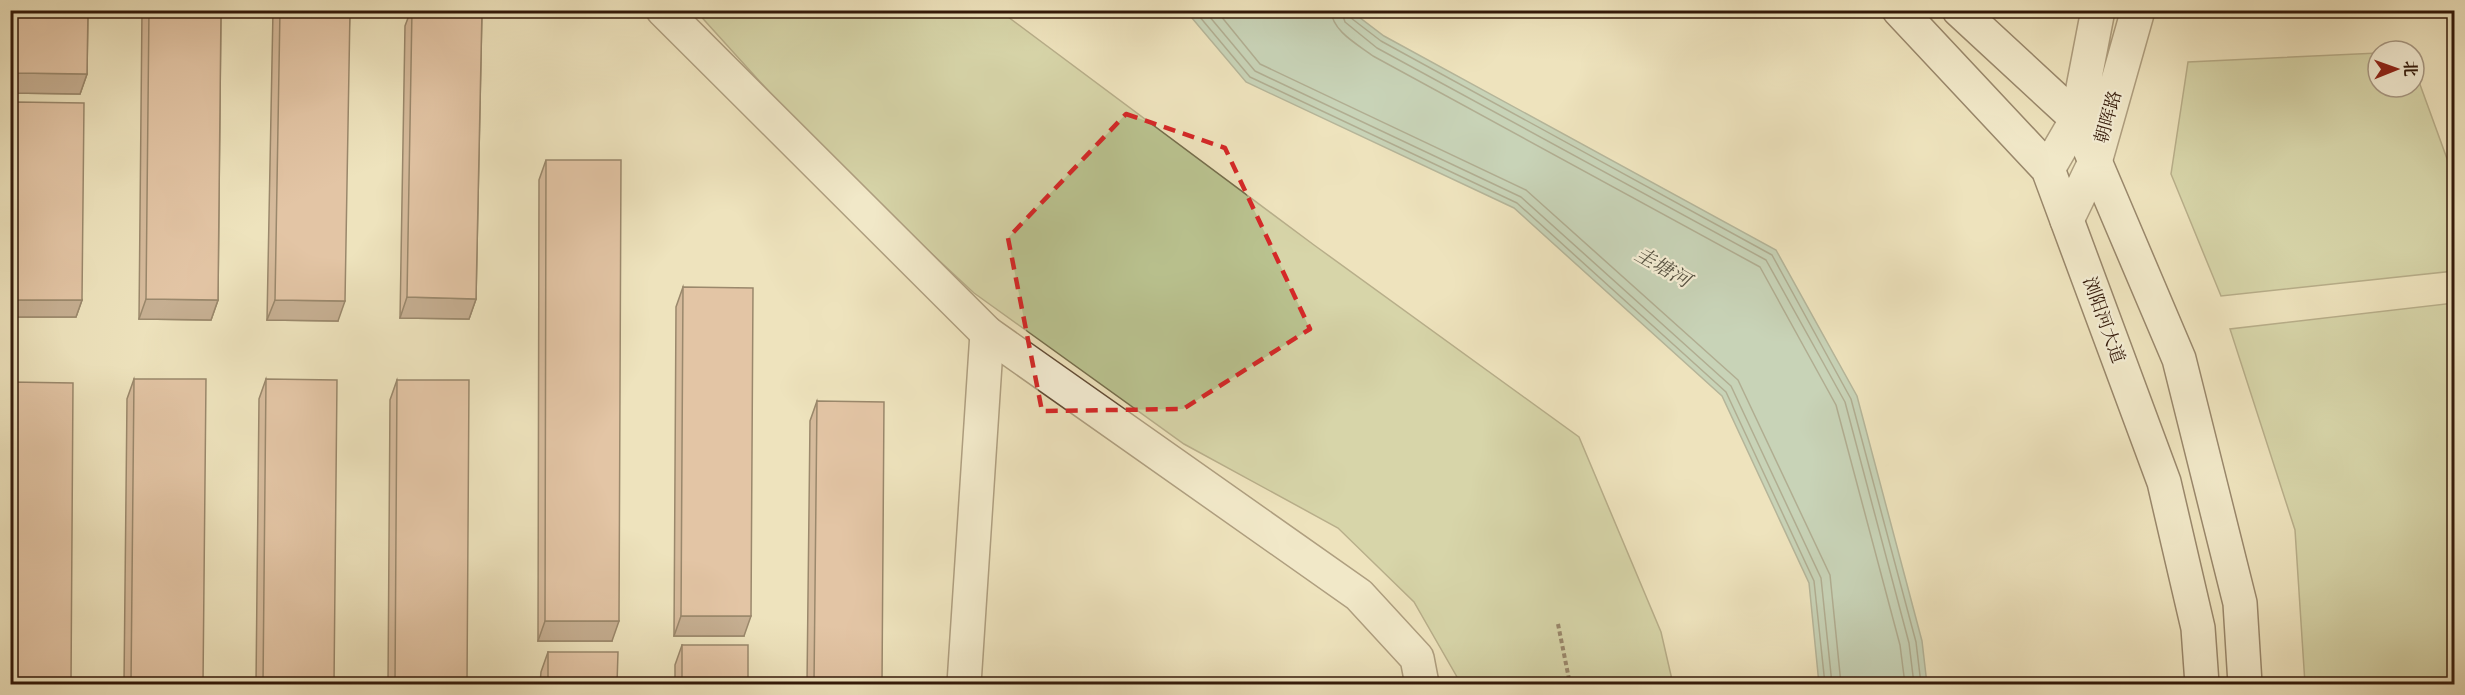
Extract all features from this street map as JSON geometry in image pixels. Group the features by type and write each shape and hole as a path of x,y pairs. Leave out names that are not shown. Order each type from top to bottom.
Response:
{"street":[{"path":"663,10 987,333 1359,594 1417,658 1422,684"},
{"name":"浏阳河大道","path":"1899,10 2048,169 2164,482 2198,628 2202,684"},
{"path":"1959,10 2077,118 2179,359 2240,603 2245,684"},
{"name":"朝晖路","path":"2048,169 2077,118 2098,10"},
{"name":"朝晖路","path":"2067,220 2095,162 2138,10"},
{"path":"964,684 987,333"}],"path":[{"path":"1558,624 1570,684"}],"highlighted area":[{"path":"1126,114 1225,148 1310,329 1183,409 1042,411 1008,238"}],"green space":[{"path":"696,11 1000,11 1314,245 1579,437 1661,632 1673,684 1458,684 1457,677 1414,602 1338,528 1184,444 974,293 831,160"},
{"path":"2366,54 2366,99 2425,99 2454,178 2454,271 2221,296 2171,174 2188,62"},
{"path":"2454,303 2454,684 2305,684 2295,530 2230,329"}],"water":[{"name":"圭塘河","path":"1186,11 1351,11 1384,36 1776,250 1857,396 1922,641 1927,684 1819,684 1809,583 1722,396 1514,208 1246,82"}],"building":[{"path":"16,10 88,10 87,74 16,73"},
{"path":"149,10 221,10 218,300 146,299"},
{"path":"280,10 350,10 345,301 275,300"},
{"path":"412,10 482,10 476,299 407,297"},
{"path":"16,102 84,103 82,300 14,300"},
{"path":"546,160 621,160 619,621 545,621"},
{"path":"683,287 753,288 751,616 681,616"},
{"path":"134,379 206,379 203,684 131,684"},
{"path":"266,379 337,380 334,684 263,684"},
{"path":"397,380 469,380 467,684 395,684"},
{"path":"10,382 73,383 71,684 10,684"},
{"path":"817,401 884,402 882,684 814,684"},
{"path":"682,645 748,645 748,684 682,684"},
{"path":"548,652 618,652 617,684 548,684"}]}
